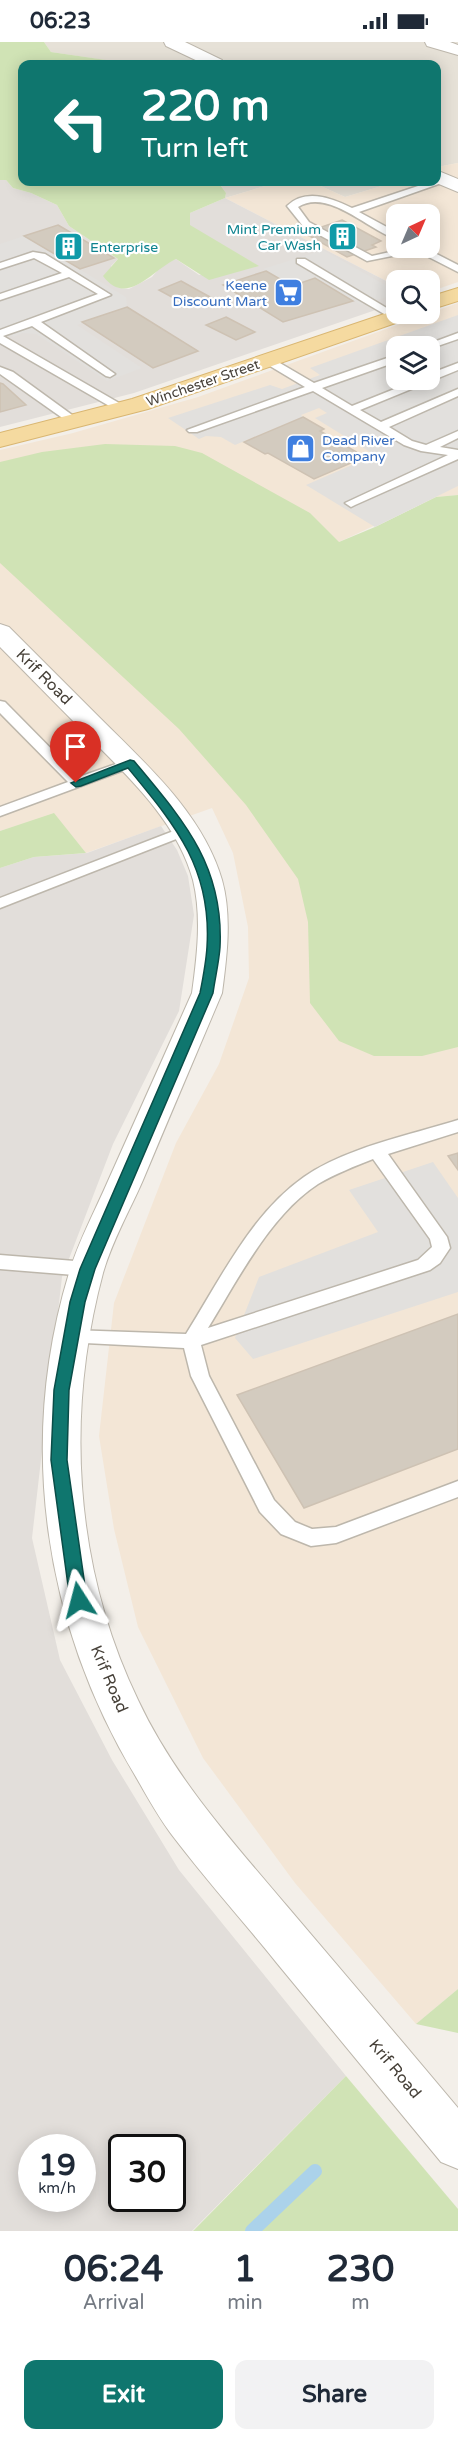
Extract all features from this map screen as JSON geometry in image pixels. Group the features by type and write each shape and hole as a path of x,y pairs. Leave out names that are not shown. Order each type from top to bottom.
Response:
{"main road":[{"path":"440,300 458,294"},
{"name":"Winchester Street","path":"3,436 122,410 386,320"}],"street":[{"path":"172,42 208,60"},
{"path":"433,42 458,50"},
{"name":"Krif Road","path":"0,632 130,763 184,831 203,866 212,903 213,947 207,993 87,1269 71,1337 62,1390 59,1460 79,1600 98,1657 123,1713 152,1768 189,1823 458,2145"}],"lane":[{"path":"351,211 428,186"},
{"path":"386,230 351,211 318,198 292,206 306,224 364,257 378,260 386,258"},
{"path":"0,266 37,255 106,295 0,334"},
{"path":"437,258 458,269"},
{"path":"301,261 386,308"},
{"path":"0,297 71,273"},
{"path":"34,322 110,374"},
{"path":"440,342 458,336"},
{"path":"0,339 122,410"},
{"path":"445,340 458,346"},
{"path":"269,361 408,443 426,449 458,454"},
{"path":"193,430 386,362"},
{"path":"440,374 458,366"},
{"path":"0,370 9,374 75,422"},
{"path":"351,410 400,390"},
{"path":"380,427 458,392"},
{"path":"426,449 458,434"},
{"path":"351,502 458,454"},
{"path":"0,705 76,783"},
{"path":"0,813 130,763"},
{"path":"0,903 184,831"},
{"path":"458,1126 349,1162 310,1181 286,1203 257,1238 191,1341 200,1376 267,1506 288,1528 311,1538 336,1535 458,1489"},
{"path":"71,1337 191,1341 424,1265 434,1258 441,1248 438,1237 378,1153"},
{"path":"0,1262 87,1269"}],"shaded area":[{"path":"44,42 458,42 458,163 441,166 441,60 105,60 51,52"},
{"path":"458,163 458,282 440,288 440,270 386,270 386,281 225,198 265,186 321,186 345,197 382,186 441,186 441,166"},
{"path":"0,180 6,180 13,188 31,193 57,205 69,226 118,259 111,266 119,288 129,289 152,277 161,266 176,259 199,275 258,266 190,226 190,213 225,198 386,281 386,306 134,393 0,427"},
{"path":"221,186 265,186 225,198 226,193"},
{"path":"321,186 382,186 345,197"},
{"path":"24,236 126,297 127,307 77,325 142,368 107,381 36,334 22,333 14,337 0,329 0,244"},
{"path":"323,250 386,285 386,297 361,305 315,278 292,286 263,269"},
{"path":"458,303 458,495 436,497 339,542 458,604 458,1989 416,2024 295,1883 203,1758 138,1627 114,1529 99,1436 114,1303 176,1143 219,1064 249,978 248,927 233,853 212,808 86,853 54,814 0,831 0,450 73,433 198,397 400,324 440,324 440,310"},
{"path":"458,315 458,486 375,527 306,485 375,455 315,418 327,413 319,408 235,445 221,437 206,436 199,439 168,418 270,385 282,389 320,375 310,368 386,341 386,390 440,390 440,336 399,336 433,324 440,324 440,321"},
{"path":"161,826 177,850 188,876 194,915 179,1011 113,1144 62,1277 32,1538 60,1660 112,1760 179,1870 346,2076 192,2231 0,2231 0,868 34,857 87,853"},
{"path":"433,1162 458,1198 458,1292 253,1359 235,1338 259,1277 378,1232 349,1190"}],"green space":[{"path":"0,42 44,42 51,52 106,60 18,60 18,186 221,186 226,193 225,198 190,213 190,225 259,266 209,280 176,259 139,284 130,288 121,288 112,285 103,276 118,259 69,226 57,205 31,193 13,188 6,180 0,180"},
{"path":"105,444 175,446 202,453 310,513 339,542 436,497 458,495 458,1047 422,1056 374,1056 339,1041 310,1003 308,922 298,879 246,805 179,729 0,563 0,462 42,452"},
{"path":"54,813 86,853 34,857 0,868 0,831"},
{"path":"458,1989 458,2033 416,2024"},
{"path":"346,2076 458,2209 458,2231 193,2231"}],"building":[{"name":"Mint Premium Car Wash","path":"342,220 381,241 372,245 376,247 347,257 304,233"},
{"name":"Enterprise","path":"58,225 114,258 80,269 24,236"},
{"name":"Keene Discount Mart","path":"266,271 292,286 315,278 353,301 283,322 223,285"},
{"path":"181,281 210,297 188,306 159,290"},
{"path":"127,307 198,351 153,368 82,322"},
{"path":"226,317 255,332 236,340 206,325"},
{"path":"0,383 3,384 26,405 0,412"},
{"name":"Dead River Company","path":"303,417 324,429 320,431 365,457 314,479 244,442"},
{"path":"458,1153 458,1170 448,1156"},
{"path":"458,1314 458,1449 304,1508 237,1395"}],"waterway":[{"path":"252,2231 315,2171"}],"place":[{"name":"Mint Premium Car Wash","path":"342,237"},
{"name":"Enterprise","path":"69,247"},
{"name":"Keene Discount Mart","path":"288,293"},
{"name":"Dead River Company","path":"301,448"}],"route":[{"path":"76,783 130,763 184,831 203,866 212,903 213,947 207,993 87,1269 78,1302 62,1390 59,1460 79,1600"}]}
